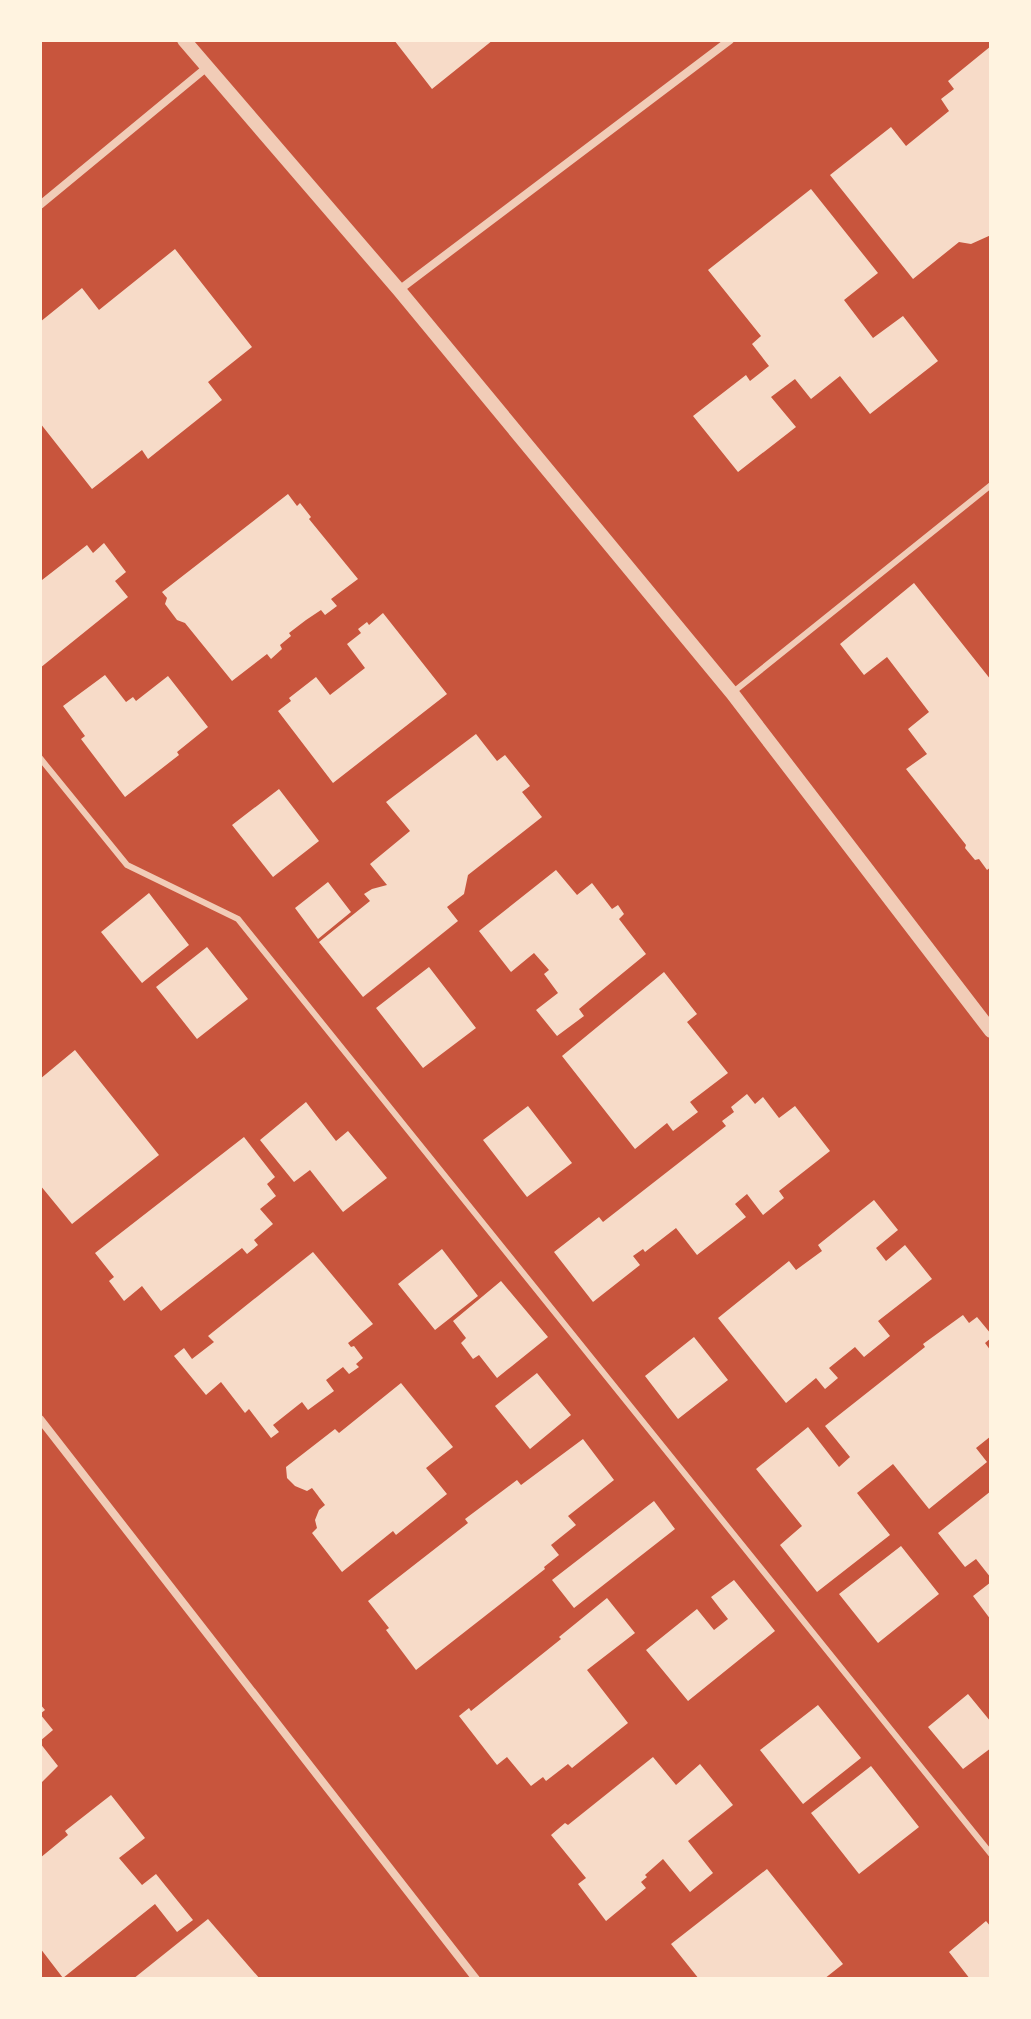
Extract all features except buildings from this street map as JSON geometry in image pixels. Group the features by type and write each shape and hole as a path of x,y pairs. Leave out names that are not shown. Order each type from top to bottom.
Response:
{"street":[{"path":"184,40 399,290 732,693 991,1031"},
{"path":"399,290 730,40"},
{"path":"40,205 206,68"},
{"path":"40,1419 476,1979"}],"lane":[{"path":"732,693 991,485"},
{"path":"40,758 127,865 238,919 991,1854"}]}
